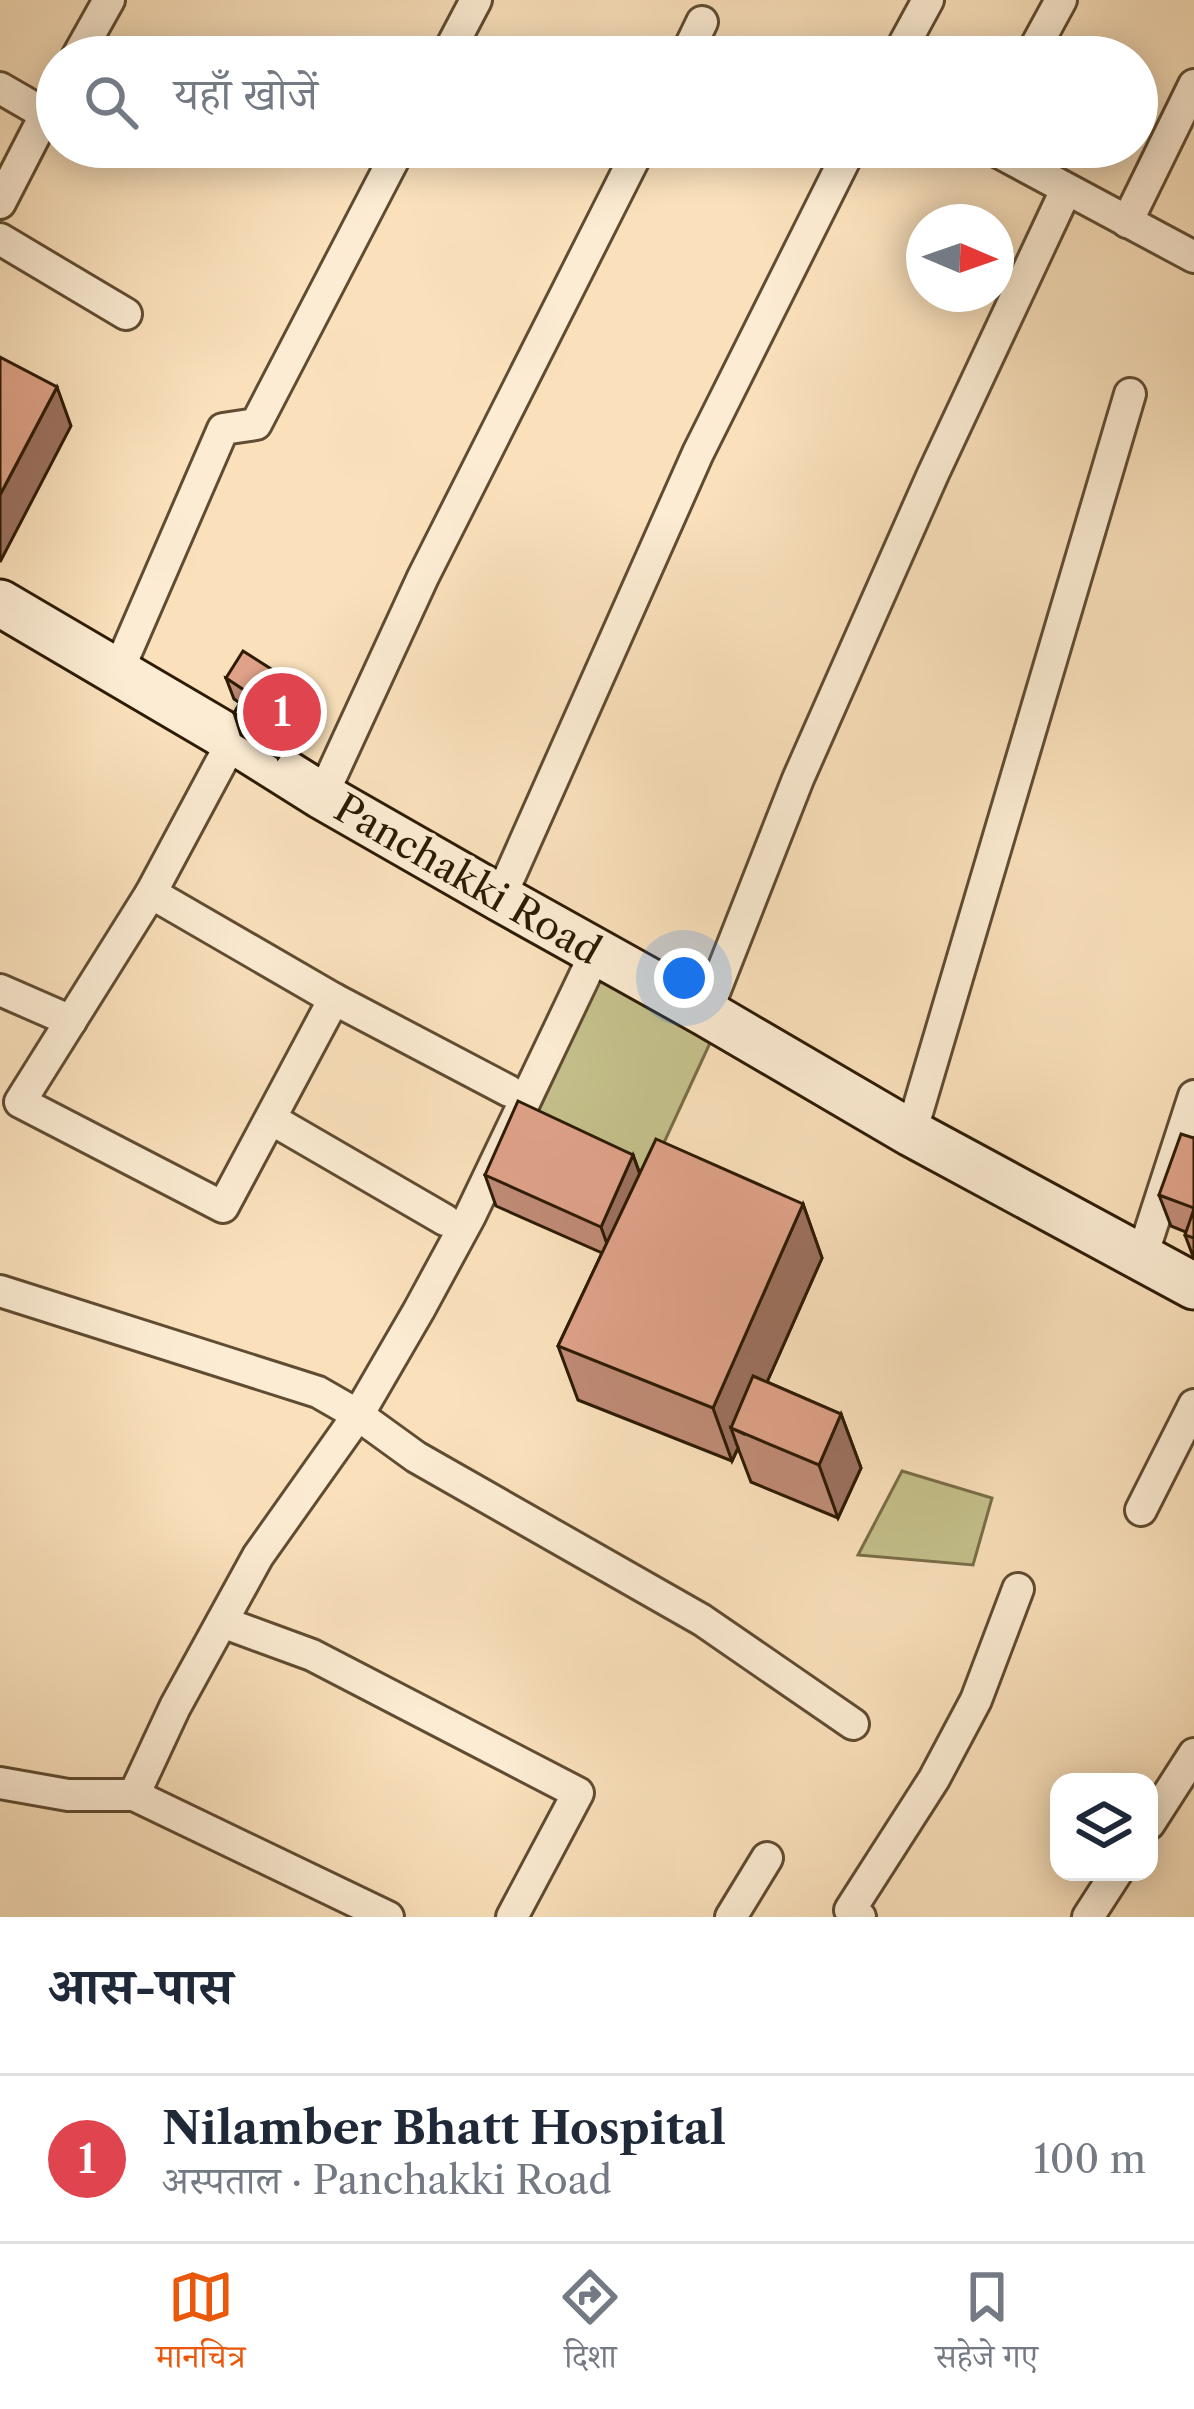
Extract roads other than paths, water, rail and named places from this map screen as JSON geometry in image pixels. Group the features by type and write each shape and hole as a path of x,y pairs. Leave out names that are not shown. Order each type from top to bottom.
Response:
{"main road":[{"name":"Panchakki Road","path":"5,616 118,671 322,796 911,1133 1194,1286"}],"street":[{"path":"89,36 110,0"},
{"path":"457,36 476,0"},
{"path":"908,36 928,0"},
{"path":"1041,36 1061,0"},
{"path":"695,36 702,22"},
{"path":"1158,159 1194,85"},
{"path":"0,88 36,99"},
{"path":"0,203 36,132"},
{"path":"118,671 223,429 256,424 389,168"},
{"path":"322,796 423,577 629,168"},
{"path":"500,898 698,453 840,168"},
{"path":"1027,168 1194,257"},
{"path":"1127,222 1153,168"},
{"path":"706,1013 798,779 1066,190"},
{"path":"0,239 126,314"},
{"path":"911,1133 1130,394"},
{"path":"233,740 151,893 20,1102 223,1207 334,999"},
{"path":"151,893 334,999 509,1091"},
{"path":"134,1795 222,1622 278,1526 358,1415 463,1230 596,952"},
{"path":"0,990 71,1021"},
{"path":"1142,1256 1194,1096"},
{"path":"272,1119 445,1220"},
{"path":"0,1291 318,1392 416,1457 702,1620 853,1724"},
{"path":"1141,1510 1194,1405"},
{"path":"860,1917 850,1910 934,1779 976,1700 1018,1588"},
{"path":"222,1622 312,1655 578,1792 512,1917"},
{"path":"1158,1810 1194,1754"},
{"path":"0,1783 68,1795 134,1795 388,1917"},
{"path":"731,1917 767,1858"},
{"path":"1088,1917 1111,1881"}],"place":[{"name":"Nilamber Bhatt Hospital","path":"282,712"}]}
